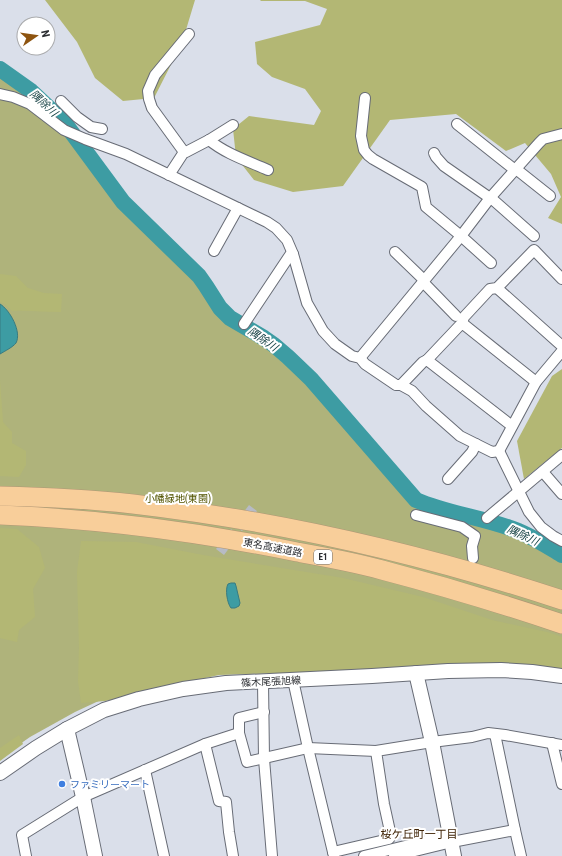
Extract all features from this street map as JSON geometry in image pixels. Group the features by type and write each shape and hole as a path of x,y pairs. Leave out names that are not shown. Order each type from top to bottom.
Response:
{"highway":[{"name":"東名高速道路","path":"0,496 131,504 188,511 307,532 451,566 562,600"},
{"name":"東名高速道路","path":"0,515 136,525 265,545 381,569 446,587 562,624"}],"main road":[{"name":"篠木尾張旭線","path":"0,773 66,729 104,710 139,699 183,689 226,683 502,670 562,676"},
{"path":"416,673 432,742 454,856"},
{"path":"66,729 83,797 95,856"}],"street":[{"path":"184,152 152,108 148,100 148,91 155,75 189,34"},
{"path":"0,94 13,97 30,104 64,130 126,154 267,222 276,228 287,240 293,254 307,303 323,331 335,344 352,356 360,358 365,364 396,385 400,385 412,391 426,406 460,436 492,452 499,451"},
{"path":"365,98 361,136 364,150 368,156 422,187 426,207 491,263"},
{"path":"61,101 77,117 91,127 102,129"},
{"path":"457,124 550,196"},
{"path":"169,175 184,152 209,140 233,125"},
{"path":"360,358 491,198 543,139 562,134"},
{"path":"209,140 232,154 268,170"},
{"path":"434,153 444,166 491,198 534,236"},
{"path":"214,251 238,208"},
{"path":"400,385 423,362 427,360 459,320 464,317 490,289 497,288 534,250 562,280"},
{"path":"395,252 459,320 536,382"},
{"path":"244,324 290,255 293,254"},
{"path":"497,288 562,346"},
{"path":"499,451 536,382 562,351"},
{"path":"427,360 512,426"},
{"path":"448,479 472,452 476,444"},
{"path":"499,451 529,512 541,527 562,541"},
{"path":"487,518 562,455"},
{"path":"542,472 562,494"},
{"path":"416,515 462,527 475,536 472,546 473,558"},
{"path":"293,680 334,854 389,839 391,836 384,804 376,752"},
{"path":"263,682 264,759 272,856"},
{"path":"264,712 239,718 239,733 248,762 308,748 376,752 432,742 472,737 488,733 557,744 562,784"},
{"path":"26,856 22,835 83,797 205,744 239,733"},
{"path":"495,734 521,856"},
{"path":"205,744 219,801 226,802 233,856"},
{"path":"145,770 164,856"},
{"path":"364,856 451,838 515,830"},
{"path":"394,856 451,838"}],"green space":[{"path":"45,0 195,0 182,43 154,98 123,101 95,78 77,42"},
{"path":"260,0 562,0 562,224 548,218 561,197 551,174 525,143 506,151 456,114 390,120 343,186 293,192 254,180 236,157 233,129 249,116 314,125 321,111 305,89 272,77 257,64 255,42 320,25 327,9 305,1"},
{"name":"小幡緑地(東園)","path":"0,72 31,93 83,142 120,197 200,281 229,326 246,326 262,332 289,354 323,388 426,508 489,525 525,537 562,556 562,666 226,671 105,698 75,712 30,737 0,758"},
{"path":"0,274 16,276 28,288 44,293 62,294 61,312 12,311 0,302"},
{"path":"562,369 562,448 524,479 517,441 552,376"},
{"path":"0,380 3,422 12,432 12,443 26,451 26,465 19,477 0,476"},
{"path":"0,528 17,529 39,547 45,568 33,589 35,617 19,630 17,642 0,638"},
{"path":"81,541 136,542 203,555 343,578 423,597 492,620 547,632 562,637 562,669 219,675 178,684 148,693 105,701 81,703 78,681 79,648 77,572"},
{"path":"19,735 23,744 0,761 0,748"}],"water":[{"path":"0,304 8,311 14,322 17,338 15,344 0,354"},
{"path":"231,583 235,583 240,603 239,606 235,608 231,608 228,603 227,586"}],"waterway":[{"name":"隅除川","path":"0,69 31,91 64,122 123,202 199,276 220,308 230,318 274,345 311,379 416,500 517,530 562,555"}],"tunnel":[{"path":"220,552 253,508"}],"place":[{"name":"ファミリーマート","path":"62,784"}],"district":[{"name":"桜ケ丘町一丁目","path":"419,834"}]}
